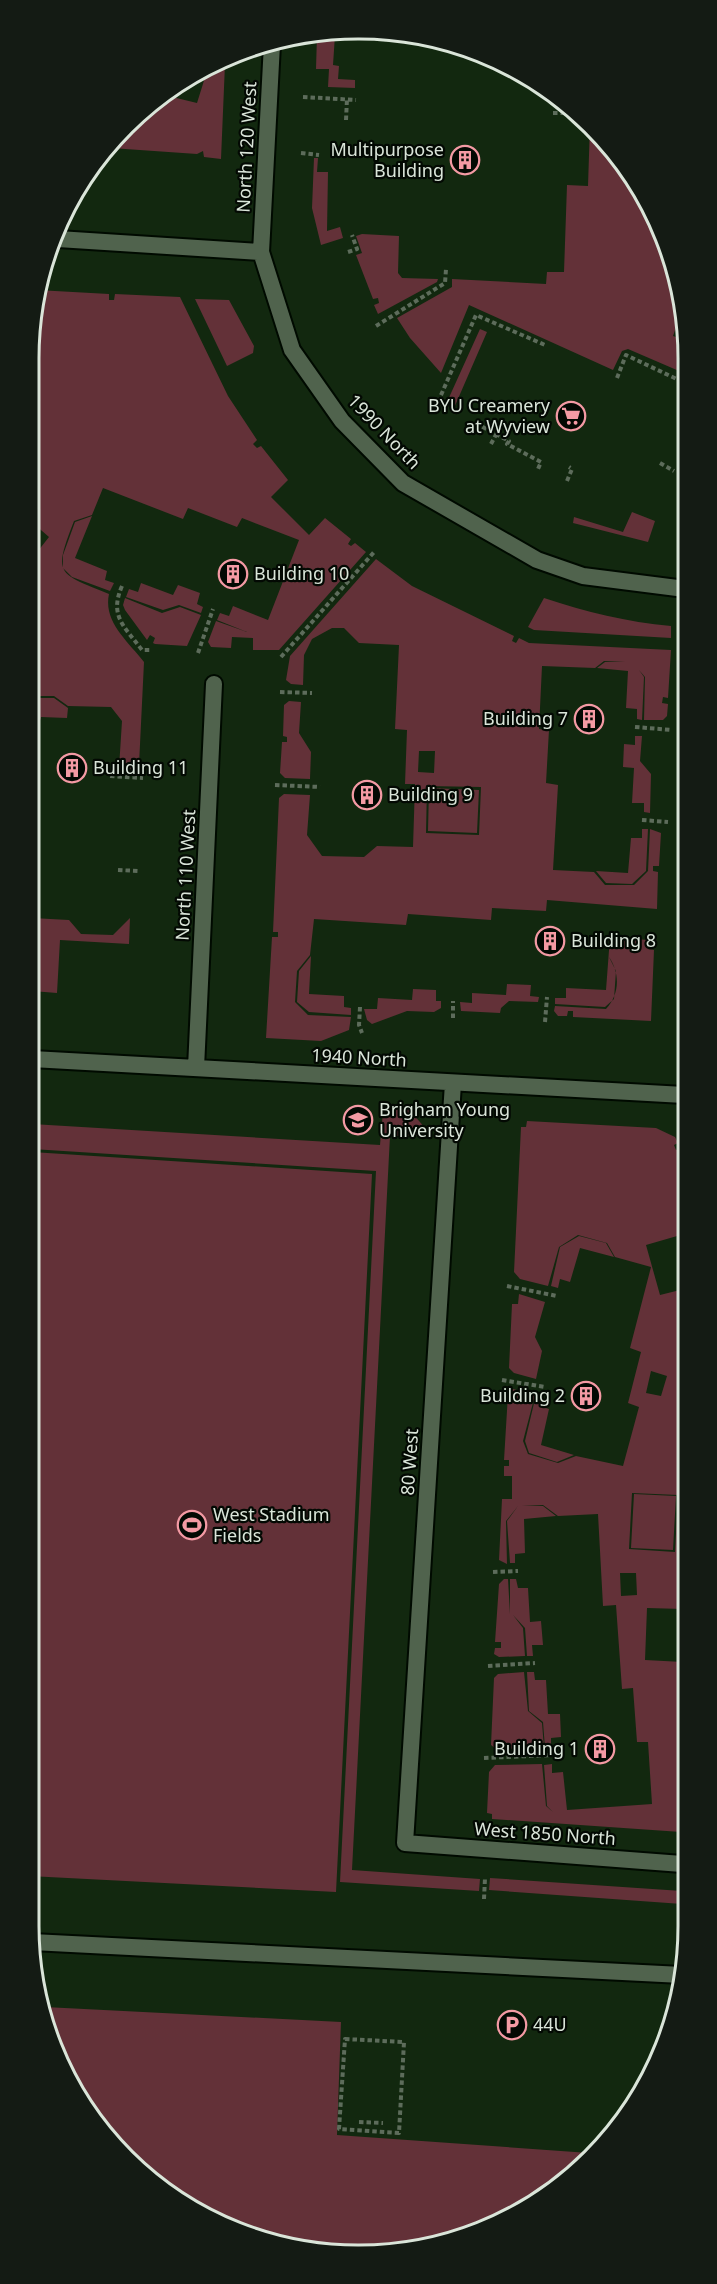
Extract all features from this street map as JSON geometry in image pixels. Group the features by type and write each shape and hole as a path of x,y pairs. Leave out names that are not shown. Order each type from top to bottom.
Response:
{"street":[{"name":"North 120 West","path":"261,252 272,51"},
{"path":"62,239 261,252"},
{"name":"1990 North","path":"261,252 292,350 342,421 403,483 537,560 584,576 678,588"},
{"name":"North 110 West","path":"196,1068 214,684"},
{"name":"1940 North","path":"39,1059 678,1095"},
{"name":"80 West","path":"405,1843 453,1083"},
{"name":"West 1850 North","path":"405,1843 678,1864"},
{"path":"40,1941 674,1975"}],"path":[{"path":"303,97 356,100"},
{"path":"346,120 347,99"},
{"path":"553,113 563,113"},
{"path":"301,153 319,155"},
{"path":"348,252 357,249 352,235"},
{"path":"376,326 445,283 446,268"},
{"path":"438,402 476,315 545,345"},
{"path":"617,378 627,355 678,379"},
{"path":"481,423 479,425 509,441 507,444 541,462 538,469"},
{"path":"491,444 497,433"},
{"path":"660,463 674,471"},
{"path":"567,482 572,469 569,467"},
{"path":"281,657 375,551"},
{"path":"122,585 115,608 119,619 142,650 151,650"},
{"path":"198,652 213,609"},
{"path":"280,692 312,693"},
{"path":"635,727 672,730"},
{"path":"110,776 143,778"},
{"path":"275,785 320,787"},
{"path":"642,820 668,822"},
{"path":"118,870 138,872"},
{"path":"545,1022 547,997"},
{"path":"453,1000 453,1018"},
{"path":"360,1007 359,1025 362,1033"},
{"path":"507,1286 556,1296"},
{"path":"502,1380 545,1388"},
{"path":"493,1572 518,1571"},
{"path":"488,1666 535,1663"},
{"path":"484,1758 553,1755"},
{"path":"484,1899 486,1876"},
{"path":"345,2038 404,2042 399,2133 371,2130 339,2129 345,2038"},
{"path":"359,2122 383,2123"},
{"path":"371,2124 371,2130"}],"shaded area":[{"name":"Brigham Young University","path":"358,39 421,45 481,63 518,82 569,118 599,148 624,181 654,236 667,276 675,317 678,358 678,1926 672,1988 654,2048 624,2103 599,2136 553,2179 500,2212 461,2228 400,2242 338,2244 276,2234 217,2212 164,2179 118,2136 93,2103 63,2048 45,1988 40,1946 39,358 45,296 63,236 93,181 118,148 148,118 181,93 236,63 296,45"},
{"path":"335,40 333,65 339,66 338,79 355,80 355,88 328,87 329,69 316,69 317,42"},
{"path":"225,68 221,159 204,157 203,151 197,154 118,148 148,118 175,98 197,103 205,79"},
{"path":"590,139 624,181 654,236 672,296 676,327 673,336 677,337 678,371 628,349 622,351 613,370 469,305 441,373 410,338 397,318 452,287 452,279 546,284 547,272 564,272 567,185 588,186"},
{"path":"314,158 318,158 317,172 328,172 327,231 340,227 343,238 321,245 312,208"},
{"path":"362,234 399,236 398,273 402,278 438,279 437,282 378,314 374,305 379,303 378,298 373,299 356,255 362,253 356,236"},
{"path":"46,291 109,294 109,300 114,300 115,294 180,297 228,396 257,440 253,444 257,448 261,446 288,480 271,497 309,535 325,518 351,539 348,544 351,546 355,543 366,552 279,650 253,650 253,638 232,637 231,648 211,647 208,642 216,621 247,632 217,620 220,613 229,616 233,606 268,620 299,540 242,518 237,527 188,508 183,519 103,488 92,515 74,521 63,552 62,562 64,570 70,576 109,594 108,604 113,622 144,662 139,765 134,769 119,768 122,721 111,707 68,706 54,696 39,696 39,550 49,537 39,528 39,358"},
{"path":"195,299 229,300 254,346 253,353 227,366"},
{"path":"480,329 487,332 454,408 447,402"},
{"path":"632,512 655,521 648,542 573,523 574,517 623,532"},
{"path":"92,516 75,558 107,571 105,580 114,583 110,591 72,577 63,568 63,555 75,522"},
{"path":"376,559 412,586 514,636 512,641 516,643 519,638 529,643 671,650 668,698 663,697 662,703 668,704 667,716 663,720 644,720 645,677 639,670 644,677 642,720 637,719 637,709 626,708 628,671 597,668 605,662 625,662 604,661 595,668 542,666 539,729 549,730 546,783 558,785 553,870 594,872 605,885 634,885 648,871 650,829 661,833 659,866 653,866 653,871 658,872 657,909 547,900 546,911 492,908 491,920 408,914 406,925 314,919 310,955 297,971 295,1002 308,1015 351,1017 349,1030 321,1041 266,1038 272,937 278,937 278,932 273,932 279,798 284,794 310,795 307,835 322,856 364,857 377,846 413,847 415,784 405,784 407,730 395,729 399,645 359,643 344,628 332,628 312,639 304,655 303,685 291,684 286,680 290,656","holes":["419,751 435,751 434,773 418,772","427,786 481,787 479,835 426,833"]},
{"path":"141,583 173,595 178,585 200,593 197,604 203,607 201,613 179,605 163,610 126,597 129,589 138,592"},
{"path":"125,598 162,613 180,607 201,615 187,646 155,644 153,643 155,638 150,635 147,640 125,610 123,605"},
{"path":"544,598 607,616 671,626 671,638 534,630 528,627"},
{"path":"39,698 54,698 68,708 67,718 41,717 40,720"},
{"path":"289,701 301,702 299,733 311,752 310,779 285,778 280,773 282,742 287,742 287,737 283,736 284,705"},
{"path":"635,736 642,736 640,761 651,774 650,813 644,812 644,803 632,803 634,768 623,767 624,744 635,745"},
{"path":"429,788 479,790 477,833 428,831"},
{"path":"642,829 648,829 646,871 632,884 606,883 596,871 628,873 631,838 642,838"},
{"path":"39,918 69,920 81,934 113,935 130,918 129,944 60,940 57,993 39,992"},
{"path":"610,937 648,940 648,949 654,950 651,1021 573,1017 573,1011 568,1011 567,1016 558,1016 554,1011 555,1006 606,1009 611,1003 612,1001 605,1007 555,1004 555,998 566,998 566,988 606,990","holes":["616,973 617,983 614,996"]},
{"path":"311,956 309,994 344,996 344,1007 351,1008 351,1015 309,1012 297,1002 299,971"},
{"path":"507,984 531,985 530,996 539,997 538,1002 509,1001 501,1008 500,1013 461,1011 460,1002 472,1003 472,993 506,995"},
{"path":"413,989 436,990 436,1001 441,1001 441,1008 434,1012 407,1011 372,1024 367,1020 364,1009 377,1009 378,998 412,1000"},
{"path":"390,1104 406,1106 426,1129 425,1136 390,1136 352,1870 480,1879 479,1891 340,1882 376,1171 39,1149 39,1124 380,1145 383,1111"},
{"path":"527,1121 656,1128 675,1137 678,1143 674,1145 676,1150 678,1149 678,1236 646,1245 660,1295 678,1290 678,1495 678,1609 647,1608 645,1660 678,1662 678,1832 492,1819 492,1814 487,1813 489,1772 495,1765 542,1764 546,1806 553,1812 547,1806 544,1765 552,1764 552,1773 563,1772 567,1810 652,1804 648,1742 637,1742 633,1688 622,1689 616,1605 603,1606 598,1514 558,1516 543,1505 522,1506 543,1506 556,1516 524,1519 525,1553 515,1554 515,1563 510,1563 507,1521 518,1506 506,1521 507,1564 499,1560 502,1499 512,1499 512,1476 504,1476 504,1466 509,1466 509,1460 504,1460 508,1394 513,1389 535,1395 523,1441 528,1454 558,1463 576,1456 623,1466 639,1407 628,1403 641,1352 630,1348 651,1267 615,1257 607,1243 578,1235 559,1247 548,1286 520,1279 514,1272 521,1127 526,1127","holes":["651,1371 667,1376 661,1396 646,1393","632,1493 678,1495 675,1552 629,1549","620,1573 636,1573 637,1595 621,1596"]},
{"name":"West Stadium Fields","path":"39,1152 372,1174 336,1892 39,1877"},
{"path":"579,1236 606,1243 614,1257 580,1248 570,1282 560,1279 558,1288 551,1286 560,1247"},
{"path":"519,1294 545,1302 535,1337 542,1351 536,1379 514,1373 509,1368 512,1304 518,1304"},
{"path":"536,1395 541,1396 539,1406 549,1409 541,1445 574,1455 557,1462 529,1453 525,1441"},
{"path":"634,1494 676,1496 673,1550 631,1548"},
{"path":"504,1579 508,1579 510,1614 510,1579 516,1579 518,1588 528,1588 530,1622 541,1621 543,1645 532,1645 533,1656 527,1656 525,1628 513,1615 523,1628 525,1656 499,1657 494,1654 495,1648 501,1648 501,1642 495,1642 499,1584"},
{"path":"524,1672 528,1711 542,1723 544,1748 496,1749 491,1745 494,1678 498,1674"},
{"path":"527,1672 534,1672 535,1680 546,1680 548,1714 560,1714 561,1737 551,1738 551,1747 545,1748 543,1722 529,1711"},
{"path":"490,1878 678,1891 678,1904 489,1890"},
{"path":"50,2007 341,2022 337,2135 582,2153 553,2179 518,2202 481,2221 441,2234 400,2242 358,2245 317,2242 276,2234 236,2221 181,2191 148,2166 118,2136 93,2103 72,2067 63,2048"}],"place":[{"name":"Multipurpose Building","path":"465,160"},
{"name":"BYU Creamery at Wyview","path":"571,416"},
{"name":"Building 10","path":"233,574"},
{"name":"Building 7","path":"589,719"},
{"name":"Building 11","path":"72,768"},
{"name":"Building 9","path":"367,795"},
{"name":"Building 8","path":"550,941"},
{"name":"Brigham Young University","path":"358,1120"},
{"name":"Building 2","path":"586,1396"},
{"name":"West Stadium Fields","path":"192,1525"},
{"name":"Building 1","path":"600,1749"},
{"name":"44U","path":"512,2025"}]}
